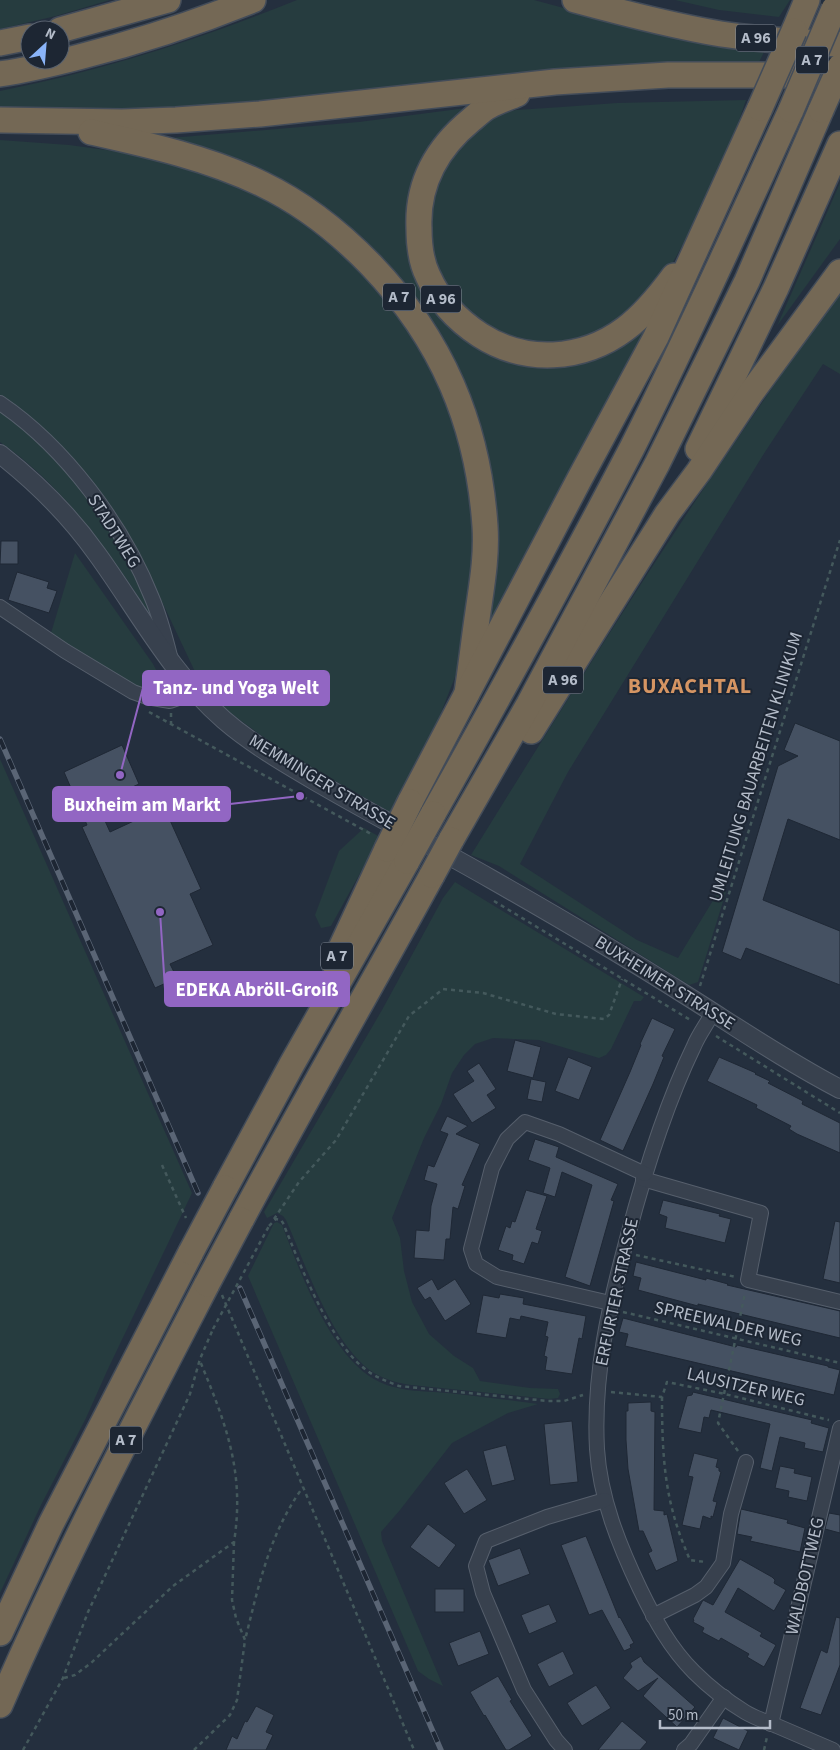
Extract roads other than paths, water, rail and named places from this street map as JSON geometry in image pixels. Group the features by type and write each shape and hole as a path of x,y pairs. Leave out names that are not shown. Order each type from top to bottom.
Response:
{"highway":[{"path":"70,27 168,0"},
{"path":"0,74 24,71 123,46 253,0"},
{"name":"A 96","path":"575,0 672,25 722,34 766,40 840,44"},
{"path":"648,0 672,25"},
{"path":"717,206 805,4"},
{"name":"A 7","path":"0,1633 51,1524 191,1252 292,1064 341,947 397,855 433,814 502,690 632,447 720,266 791,110 835,4"},
{"path":"0,43 20,39"},
{"name":"A 7","path":"0,1705 48,1598 207,1284 292,1126 528,704 657,464 747,281 840,67"},
{"name":"A 96","path":"0,120 131,122 260,114 555,82 668,75 840,75"},
{"name":"A 96","path":"555,82 488,106 447,142 436,159 421,195 418,215 422,258 427,275 455,317 488,340 509,350 527,354 562,355 582,351 599,344 626,328 648,308 681,266 717,206"},
{"name":"A 7","path":"35,122 130,140 220,166 262,184 290,198 349,242 408,307 438,355 454,389 466,422 476,462 485,527 485,559 467,692"},
{"path":"666,514 776,288 840,144"},
{"name":"A 7","path":"397,855 410,802 656,337 717,206"},
{"path":"666,514 699,471 751,393 840,272"},
{"name":"A 96","path":"451,840 530,732 666,514"}],"street":[{"name":"STADTWEG","path":"0,403 30,426 49,444 101,503 152,596 172,661"},
{"name":"MEMMINGER STRASSE","path":"0,454 24,473 75,525 97,553 172,661 194,689 224,720 286,764 490,878"},
{"path":"0,607 65,651 133,692 147,697 170,700 184,696 194,689"},
{"name":"BUXHEIMER STRASSE","path":"490,878 614,951 792,1062 840,1088"},
{"name":"ERFURTER STRASSE","path":"713,1012 694,1045 644,1176 610,1306 597,1391 597,1450 605,1500 634,1575 653,1616 678,1654 695,1673 747,1713 833,1750"},
{"path":"610,1306 497,1277 476,1264 471,1249 492,1168 507,1139 525,1122 559,1134 644,1176 761,1213 748,1280 840,1302"},
{"name":"WALDBOTTWEG","path":"771,1724 835,1424"},
{"path":"653,1616 695,1595 706,1587 723,1563 732,1514 746,1462"},
{"path":"565,1750 556,1740 524,1690 484,1593 476,1566 486,1541 547,1517 605,1500"},
{"path":"684,1750 691,1744 724,1697"}],"railway":[{"path":"0,739 198,1193"},
{"path":"240,1288 441,1750"}],"place":[{"name":"Tanz- und Yoga Welt","path":"120,775"},
{"name":"Buxheim am Markt","path":"300,796"},
{"name":"EDEKA Abröll-Groiß","path":"160,912"}],"district":[{"name":"BUXACHTAL","path":"690,686"}]}
